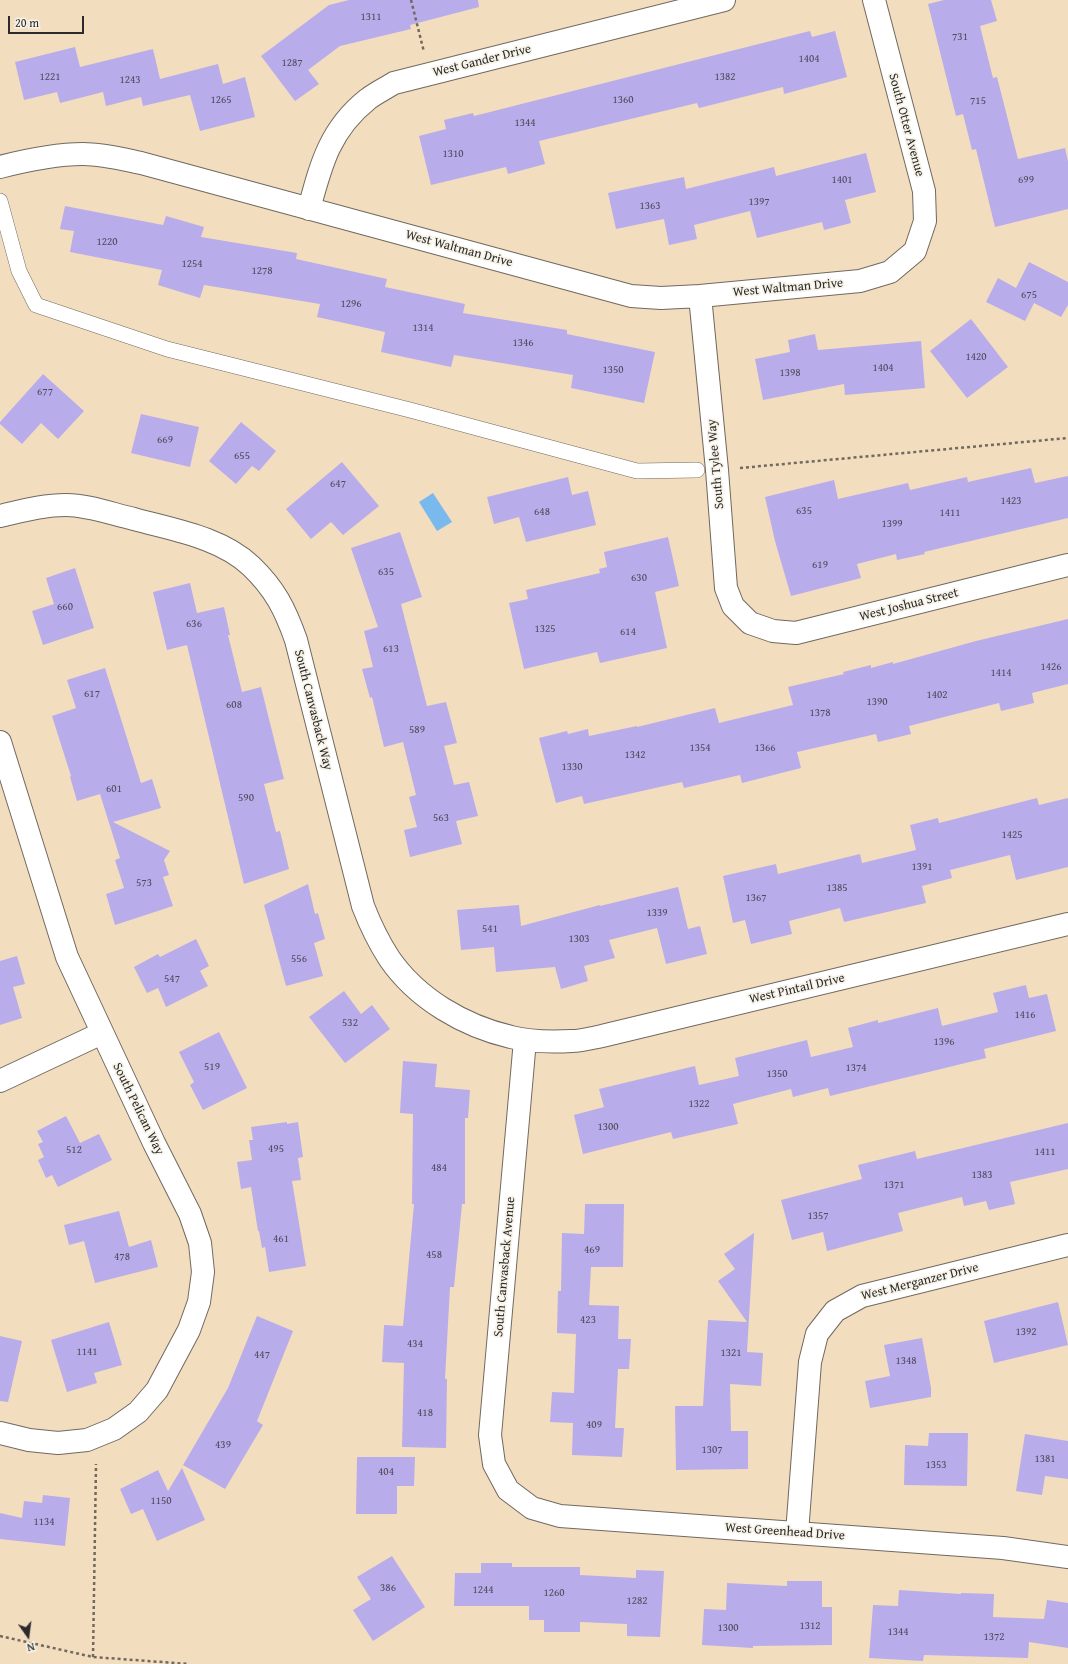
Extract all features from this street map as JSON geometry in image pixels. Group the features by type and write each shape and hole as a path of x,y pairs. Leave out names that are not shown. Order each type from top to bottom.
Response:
{"street":[{"name":"West Gander Drive","path":"309,209 319,170 331,142 347,118 368,98 394,83 724,0"},
{"name":"South Otter Avenue","path":"874,0 924,191 925,220 915,251"},
{"name":"West Waltman Drive","path":"0,167 54,156 83,154 113,157 141,163 631,296 661,298 700,296 860,281 890,272 915,251"},
{"name":"South Tylee Way","path":"700,296 717,470 726,588 734,606 750,623"},
{"name":"South Canvasback Way","path":"0,516 37,507 67,505 97,510 198,536 226,548 250,565 270,587 286,612 296,640 363,906 374,934 409,981 431,1001 456,1017 483,1029 525,1040"},
{"name":"West Joshua Street","path":"750,623 773,631 796,633 1068,565"},
{"name":"South Pelican Way","path":"0,742 66,957 154,1143 190,1214 200,1243 203,1272 199,1302 189,1330 157,1390 138,1412 114,1429 87,1440 58,1443 29,1440 0,1433"},
{"name":"West Pintail Drive","path":"525,1040 573,1041 602,1036 1068,924"},
{"path":"0,1081 102,1033"},
{"name":"South Canvasback Avenue","path":"508,1490 494,1464 490,1435 525,1040"},
{"name":"West Merganzer Drive","path":"797,1533 810,1362 817,1334 835,1311 862,1296 1068,1245"},
{"name":"West Greenhead Drive","path":"508,1490 532,1508 560,1516 1003,1548 1068,1557"}],"lane":[{"path":"0,201 19,271 36,305 167,349 410,410 637,471 697,470"}],"path":[{"path":"411,0 424,52"},
{"path":"736,468 1068,438"},
{"path":"93,1657 96,1464"},
{"path":"0,1636 93,1657 189,1664"}],"water":[{"path":"433,493 452,522 437,531 419,502"}],"building":[{"path":"349,0 478,0 479,7 410,25 411,29 340,46 308,70 319,84 295,101 261,56 329,5"},
{"path":"944,0 991,0 997,21 980,26 993,78 997,77 1018,159 1065,148 1068,161 1068,209 995,227 976,149 972,150 963,114 956,116 928,4"},
{"path":"810,31 812,37 835,31 847,77 784,94 783,87 699,108 697,103 539,141 545,164 508,174 506,167 431,185 419,136 446,129 444,120 473,113 474,116"},
{"path":"75,47 80,67 153,49 160,79 218,64 223,84 245,77 255,117 200,131 190,95 143,106 141,97 106,106 103,92 60,103 57,92 24,100 15,62"},
{"path":"866,153 876,192 845,200 851,223 824,230 822,222 757,238 750,211 694,225 697,239 669,245 664,219 616,229 608,193 684,177 686,189 774,167 776,176"},
{"path":"65,206 163,225 166,216 204,227 201,237 297,253 296,259 387,279 385,287 465,304 463,313 567,330 567,334 655,352 644,403 571,388 573,375 454,355 451,367 381,352 385,332 317,317 320,304 204,285 200,298 158,285 162,270 70,252 74,231 60,229"},
{"path":"1029,262 1068,282 1068,305 1061,317 1034,303 1025,321 986,302 998,278 1016,288"},
{"path":"971,319 1008,367 967,398 930,351"},
{"path":"815,334 818,350 921,341 925,388 845,395 844,384 763,400 755,359 790,352 788,340"},
{"path":"43,374 84,411 58,439 41,423 22,444 0,424 0,422"},
{"path":"141,414 199,427 190,467 131,453"},
{"path":"241,422 276,451 259,471 252,466 236,484 209,461"},
{"path":"342,462 379,506 343,535 331,522 311,539 286,509"},
{"path":"1031,468 1035,483 1068,476 1068,518 924,552 925,554 897,560 896,554 857,564 861,578 791,596 775,541 765,497 834,480 838,499 908,483 910,490 967,477 968,482"},
{"path":"568,477 572,495 588,491 596,525 526,542 519,517 494,524 487,497"},
{"path":"400,532 422,597 401,604 427,706 446,702 457,743 444,746 454,785 469,782 478,816 456,821 462,844 410,857 404,830 417,827 409,797 416,795 403,742 384,747 372,697 370,698 362,669 373,667 364,631 378,627 351,548"},
{"path":"668,537 679,586 655,592 667,648 600,663 597,652 524,669 509,603 528,599 526,590 600,573 599,569 607,567 604,552"},
{"path":"75,568 94,628 43,645 32,611 54,604 46,578"},
{"path":"190,583 197,613 224,607 230,635 228,635 242,692 261,687 284,779 264,784 276,832 280,831 289,869 244,884 187,645 167,650 153,592"},
{"path":"1068,619 1068,684 1032,693 1034,703 1001,711 999,703 909,726 911,734 878,742 876,734 797,752 801,768 742,783 740,775 684,788 682,782 584,804 582,796 556,803 539,738 567,731 568,734 588,729 589,736 637,727 715,708 719,723 793,705 788,687 844,674 843,672 871,665 871,668 893,662 893,664 976,641"},
{"path":"105,668 141,783 152,779 161,808 113,822 170,851 164,860 169,875 163,877 173,906 115,925 106,894 124,888 115,860 120,858 100,794 77,801 70,777 71,776 52,716 76,708 67,680"},
{"path":"1037,798 1039,805 1068,798 1068,867 1016,880 1010,855 950,870 952,878 922,886 926,903 844,922 840,908 789,921 792,934 751,944 745,920 733,923 723,876 776,864 778,874 860,854 862,863 916,850 910,825 938,818 939,823"},
{"path":"308,884 315,914 318,913 325,939 314,943 323,976 286,986 264,905"},
{"path":"678,887 688,929 700,926 707,954 666,964 657,928 609,940 615,958 584,966 588,981 561,989 555,967 496,972 494,947 461,950 457,910 519,905 521,926 600,905"},
{"path":"196,939 209,966 200,971 208,986 166,1007 158,988 147,993 134,967 158,954 160,957"},
{"path":"17,956 25,984 13,987 22,1018 0,1025 0,961"},
{"path":"1026,985 1029,998 1047,994 1056,1031 984,1049 986,1058 830,1096 828,1088 793,1097 791,1089 733,1104 738,1124 673,1139 671,1132 583,1154 574,1115 604,1107 599,1089 695,1066 699,1085 739,1076 735,1058 807,1040 811,1057 853,1047 848,1028 878,1020 878,1023 938,1008 942,1026 998,1012 993,993"},
{"path":"344,991 361,1014 372,1005 390,1029 345,1063 309,1017"},
{"path":"219,1032 247,1088 203,1110 190,1085 194,1082 179,1052"},
{"path":"403,1061 437,1064 435,1087 470,1090 468,1118 465,1118 465,1204 462,1204 454,1287 450,1287 445,1379 447,1379 446,1448 402,1447 404,1363 382,1362 384,1325 403,1326 414,1204 412,1204 413,1114 400,1113"},
{"path":"66,1116 80,1143 99,1134 112,1160 58,1187 52,1175 46,1178 38,1160 44,1157 38,1144 43,1142 37,1131"},
{"path":"287,1122 287,1124 298,1122 303,1157 298,1158 301,1180 292,1181 306,1266 269,1272 265,1247 262,1248 258,1231 251,1187 241,1189 237,1162 252,1160 249,1140 253,1140 251,1127"},
{"path":"1068,1123 1068,1169 1010,1182 1015,1204 989,1210 986,1201 964,1206 962,1197 898,1213 903,1231 827,1251 823,1232 792,1240 781,1200 862,1179 858,1165 915,1151 917,1159"},
{"path":"585,1204 624,1204 623,1267 591,1267 589,1305 619,1306 618,1339 631,1339 629,1369 618,1369 615,1428 624,1428 622,1457 572,1455 573,1423 550,1422 552,1392 574,1393 576,1334 557,1333 558,1291 561,1291 562,1233 584,1234"},
{"path":"119,1211 129,1247 151,1240 158,1267 95,1283 84,1241 69,1245 64,1225"},
{"path":"754,1233 747,1352 763,1353 761,1386 730,1384 731,1431 748,1431 748,1469 676,1470 675,1406 703,1406 708,1320 747,1322 718,1281 735,1269 724,1254"},
{"path":"1058,1302 1068,1345 994,1363 984,1321"},
{"path":"257,1316 293,1331 257,1421 263,1425 225,1489 183,1465 228,1388"},
{"path":"109,1322 122,1365 94,1373 97,1383 67,1392 51,1340"},
{"path":"0,1336 22,1341 8,1402 0,1401"},
{"path":"922,1338 931,1388 931,1397 870,1408 865,1381 890,1376 884,1345"},
{"path":"929,1433 968,1433 967,1486 904,1485 905,1445 928,1446"},
{"path":"1025,1434 1068,1441 1068,1479 1045,1476 1042,1495 1016,1491"},
{"path":"357,1457 415,1457 414,1486 397,1486 397,1514 356,1514"},
{"path":"182,1468 205,1520 157,1541 143,1509 131,1514 120,1489 158,1470 168,1491"},
{"path":"43,1495 70,1498 65,1546 0,1539 0,1513 22,1518 24,1501 42,1503"},
{"path":"392,1556 425,1607 373,1641 353,1610 371,1599 357,1577"},
{"path":"481,1563 512,1563 512,1567 580,1567 580,1575 636,1578 636,1570 664,1571 660,1637 627,1636 627,1624 580,1622 580,1632 544,1632 544,1620 529,1620 529,1606 454,1606 455,1573 481,1573"},
{"path":"787,1581 822,1581 822,1607 832,1607 832,1645 753,1646 753,1648 702,1645 704,1609 726,1610 727,1583 787,1586"},
{"path":"899,1590 961,1594 994,1594 993,1617 1044,1619 1047,1600 1068,1603 1068,1648 1029,1642 1028,1658 924,1655 923,1661 869,1658 873,1605 898,1606"}]}
